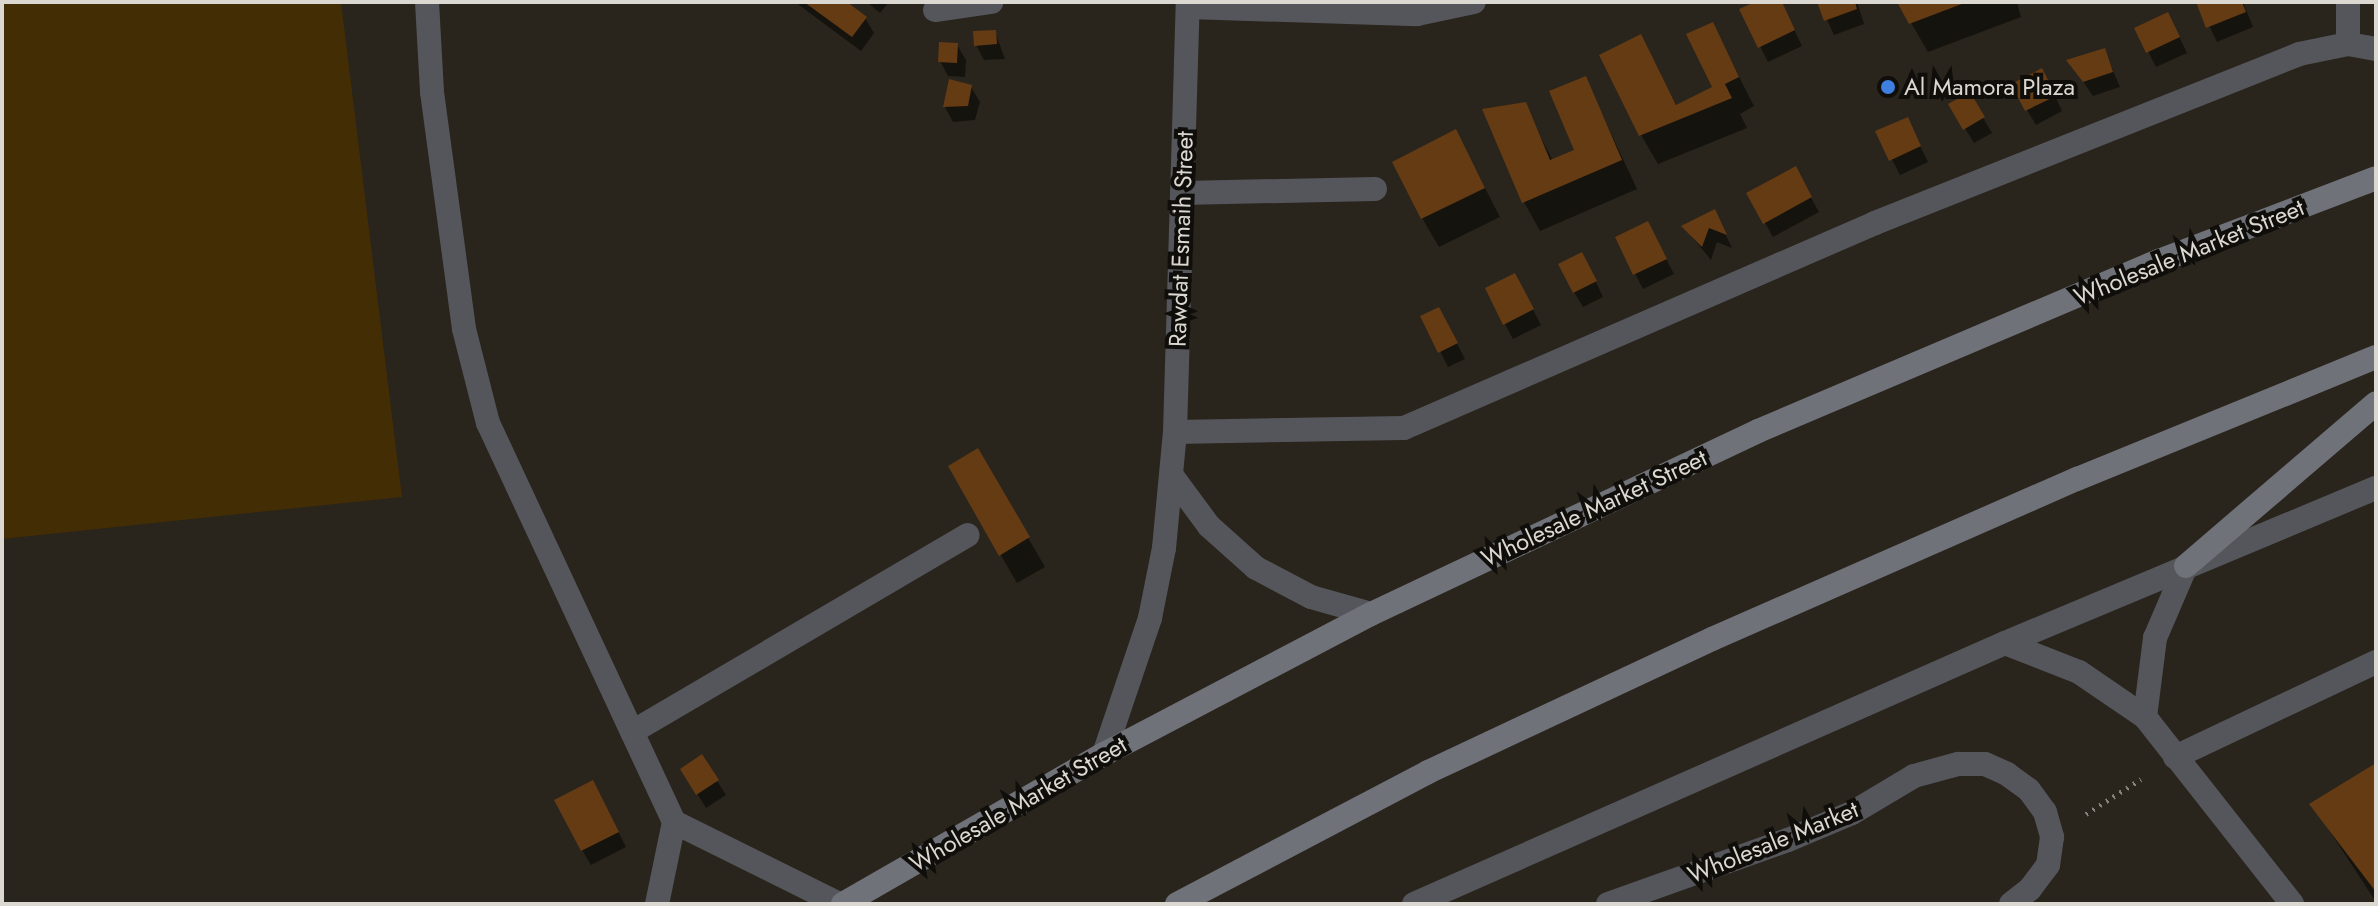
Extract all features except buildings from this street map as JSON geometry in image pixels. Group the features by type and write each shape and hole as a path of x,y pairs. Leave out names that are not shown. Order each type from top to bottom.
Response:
{"main road":[{"name":"Wholesale Market Street","path":"841,904 1104,754 1371,614 1758,431 2159,261 2376,178"},
{"path":"1177,904 1428,772 1712,639 2077,479 2376,357"},
{"path":"2186,566 2376,403"}],"street":[{"path":"427,2 432,92 464,329 488,423 674,822 657,904"},
{"path":"935,10 991,2"},
{"path":"1188,5 1356,15 1417,14 1474,2"},
{"path":"2348,2 2348,44"},
{"name":"Rawdat Esmaih Street","path":"1104,754 1150,618 1172,476 1188,5"},
{"path":"1175,432 1404,428 1875,223 2299,54 2348,44 2376,49"},
{"path":"1182,193 1375,189"},
{"path":"1172,476 1209,526 1256,568 1311,597 1371,614"},
{"path":"1414,904 2005,643 2376,488"},
{"path":"632,732 968,535"},
{"path":"2145,717 2155,638 2186,566"},
{"path":"2005,643 2079,672 2145,717 2292,904"},
{"path":"2175,757 2376,662"},
{"name":"Wholesale Market","path":"1608,904 1788,840 1852,813 1914,776 1958,764 1985,764 2029,790 2045,812 2052,837"},
{"path":"674,822 841,904"},
{"path":"2011,904 2030,889 2048,865 2052,837"}],"path":[{"path":"2052,837 2175,757"}],"shaded area":[{"path":"2,2 341,2 402,497 2,539"}],"place":[{"name":"Al Mamora Plaza","path":"1888,87"}]}
